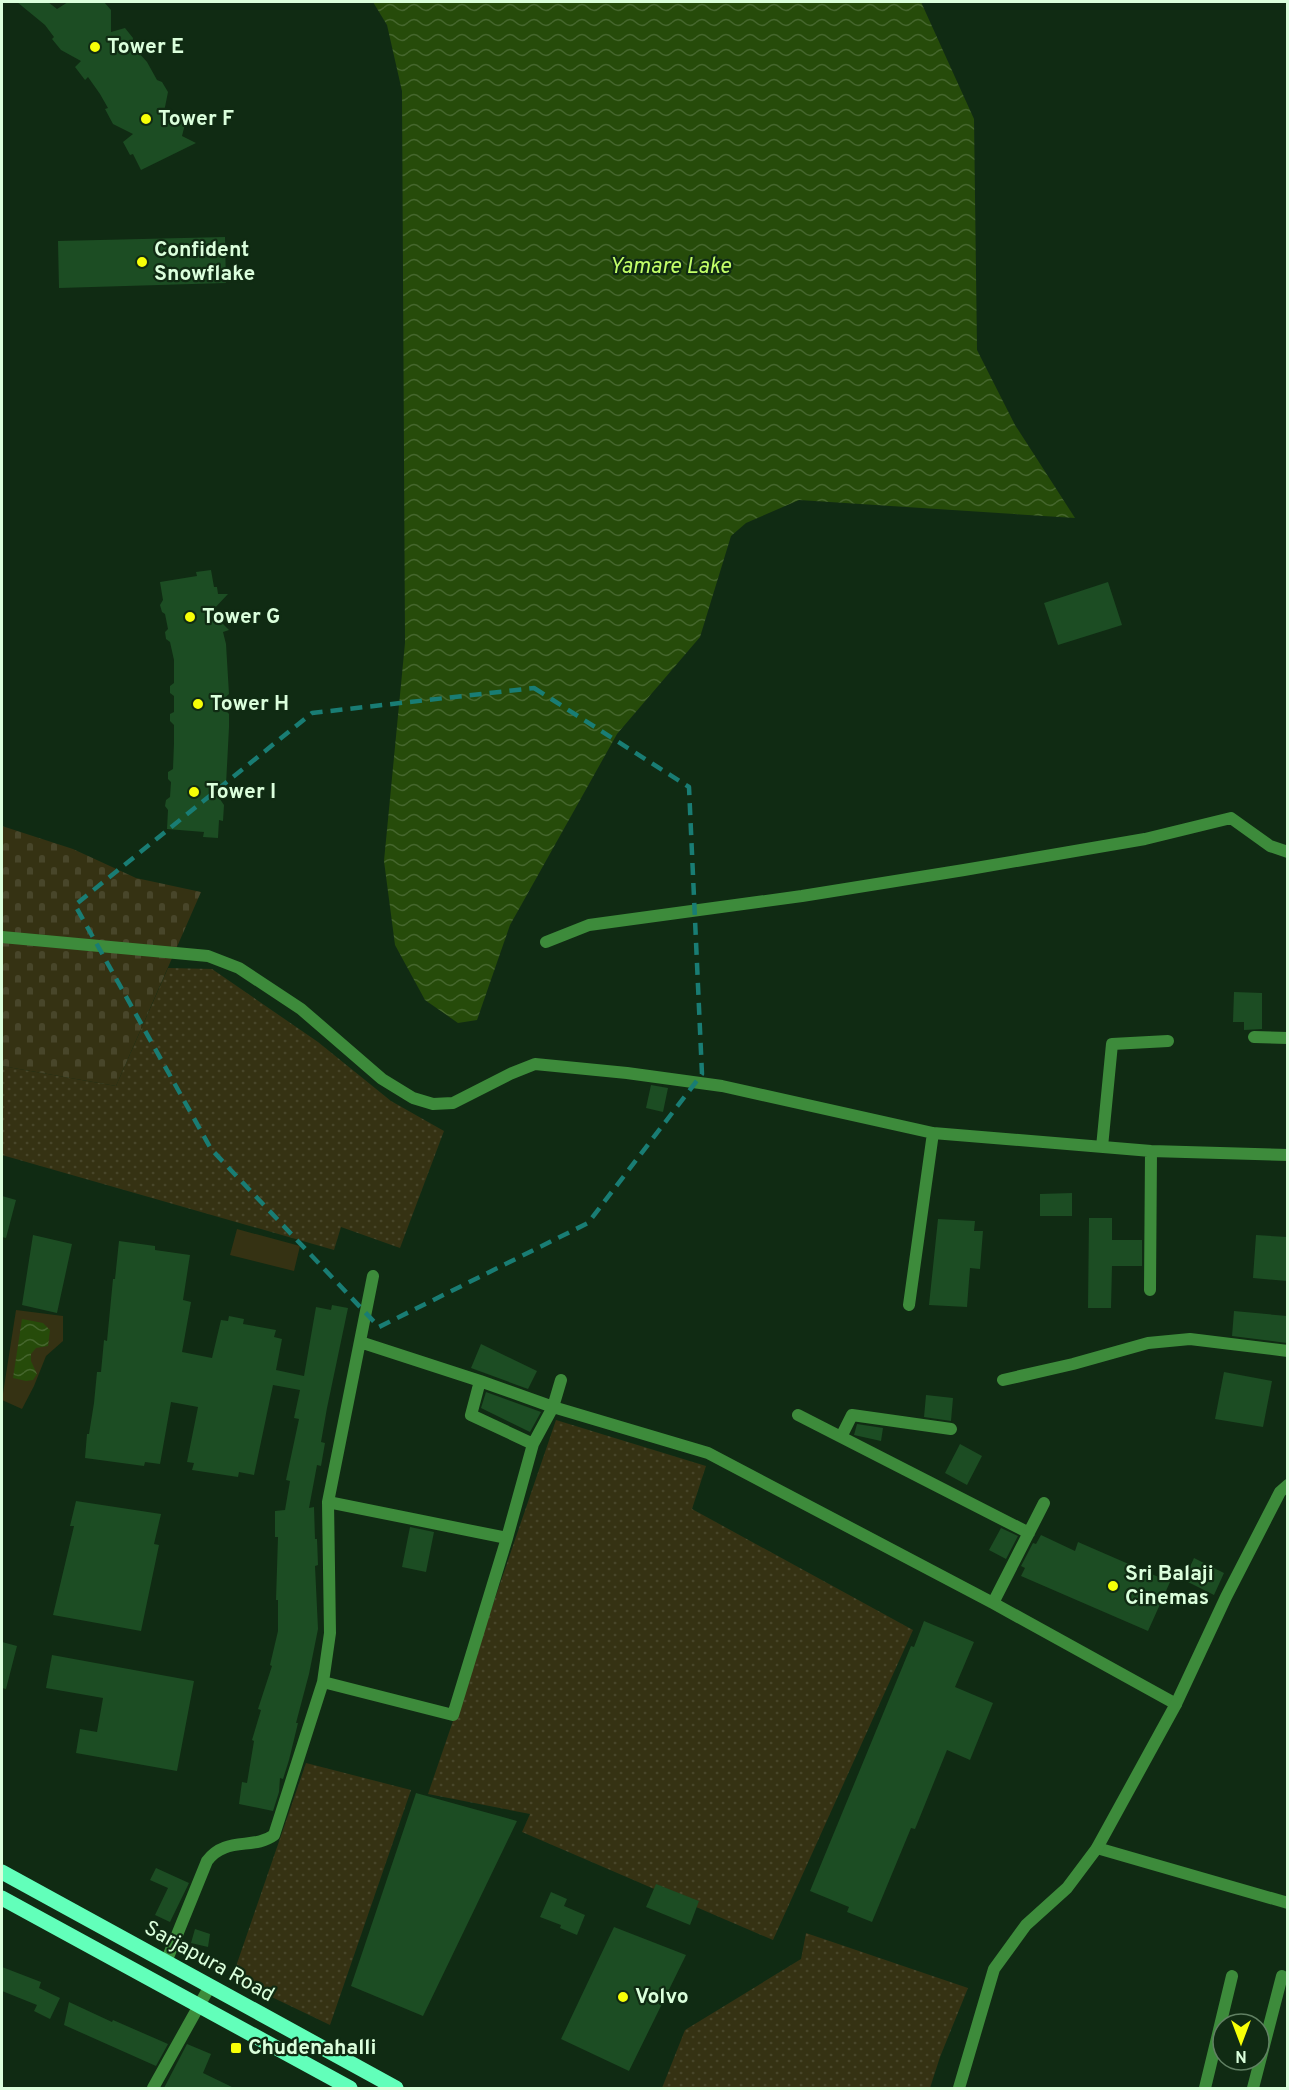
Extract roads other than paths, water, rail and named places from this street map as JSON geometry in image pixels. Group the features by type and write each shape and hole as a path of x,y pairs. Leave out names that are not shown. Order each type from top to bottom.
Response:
{"main road":[{"name":"Sarjapura Road","path":"2,1872 396,2088"},
{"name":"Sarjapura Road","path":"2,1898 350,2088"}],"street":[{"path":"546,942 589,925 802,896 964,870 1145,839 1231,818 1270,846 1287,852"},
{"path":"2,937 208,956 239,968 301,1009 382,1079 413,1098 433,1104 453,1103 535,1064 627,1073 722,1086 933,1133 1151,1151 1287,1155"},
{"path":"1254,1037 1287,1038"},
{"path":"1102,1147 1112,1044 1168,1041"},
{"path":"909,1305 933,1133"},
{"path":"1150,1290 1151,1151"},
{"path":"166,1962 207,1860 213,1852 245,1842 266,1841 274,1835 323,1682 330,1633 328,1502 373,1276"},
{"path":"1003,1380 1073,1364 1148,1343 1190,1339 1287,1351"},
{"path":"360,1342 553,1407 708,1453 993,1603 1176,1704"},
{"path":"323,1682 453,1715 533,1444 553,1407 561,1380"},
{"path":"480,1381 471,1415 533,1444"},
{"path":"798,1414 1029,1533"},
{"path":"841,1437 852,1414 951,1429"},
{"path":"959,2088 994,1969 1026,1925 1067,1888 1097,1848 1176,1704 1242,1566 1280,1492 1287,1485"},
{"path":"328,1502 507,1538"},
{"path":"993,1603 1044,1503"},
{"path":"1097,1848 1287,1903"},
{"path":"1205,2088 1232,1976"},
{"path":"1253,2088 1282,1976"},
{"path":"153,2088 210,1986"}],"water":[{"name":"Yamare Lake","path":"373,2 921,2 974,119 977,350 1015,425 1075,518 799,500 746,523 731,536 700,637 617,734 510,925 477,1020 458,1023 425,1000 395,945 384,861 405,643 402,91 387,25"},
{"path":"22,1319 43,1323 50,1330 48,1346 36,1348 31,1354 31,1361 37,1374 33,1380 26,1381 13,1378"}],"place":[{"name":"Tower E","path":"95,47"},
{"name":"Tower F","path":"146,119"},
{"name":"Confident Snowflake","path":"142,262"},
{"name":"Tower G","path":"190,617"},
{"name":"Tower H","path":"198,704"},
{"name":"Tower I","path":"194,792"},
{"name":"Sri Balaji Cinemas","path":"1113,1586"},
{"name":"Volvo","path":"623,1997"},
{"name":"Chudenahalli","path":"236,2048"}]}
